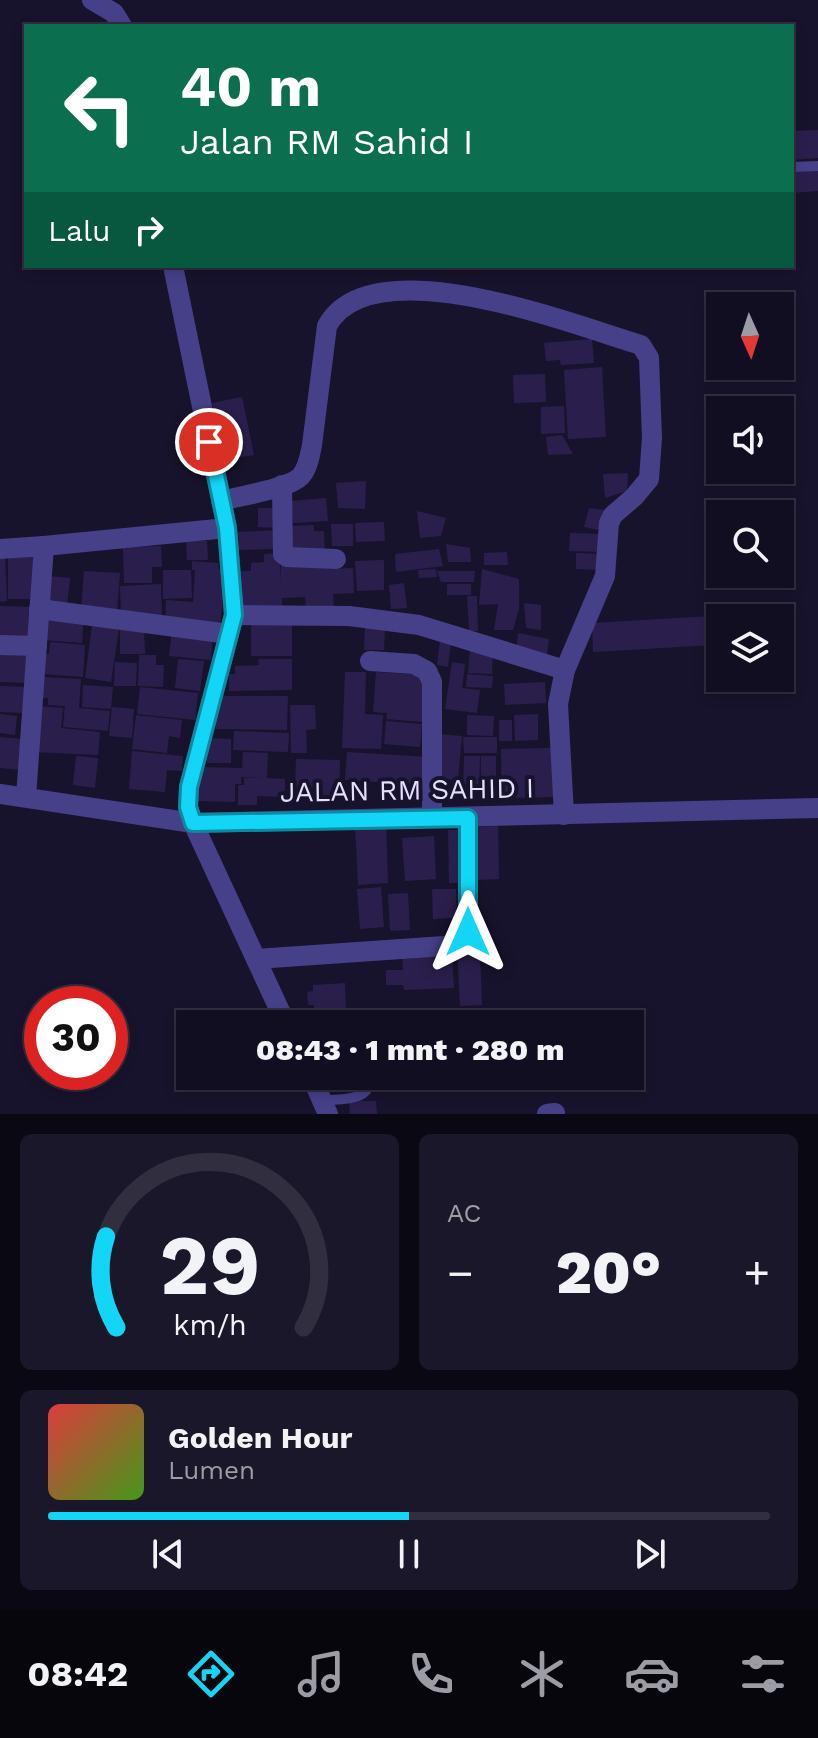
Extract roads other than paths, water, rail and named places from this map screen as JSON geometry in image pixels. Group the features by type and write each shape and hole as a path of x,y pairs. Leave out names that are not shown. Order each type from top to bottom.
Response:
{"street":[{"path":"92,0 114,13 121,24"},
{"path":"173,268 227,528 232,624 189,787 188,807 280,1010"},
{"path":"221,501 282,485 300,477 308,461 327,326 332,316 358,297 417,290 456,293 641,345 649,358 652,438 649,479 613,515 609,523 605,576 565,670 558,704 564,815"},
{"path":"282,485 283,554 287,557 336,559"},
{"path":"0,549 227,528"},
{"path":"26,797 44,546"},
{"path":"39,609 232,624 349,616 419,625 565,670"},
{"path":"0,645 37,646"},
{"path":"370,661 414,664 427,671 432,682 432,818"},
{"name":"JALAN RM SAHID I","path":"0,794 193,823 818,808"},
{"path":"256,959 459,945 468,932 468,818"},
{"path":"547,1114 555,1113"}],"lane":[{"path":"794,167 818,166"},
{"path":"325,1107 368,1090"}]}
